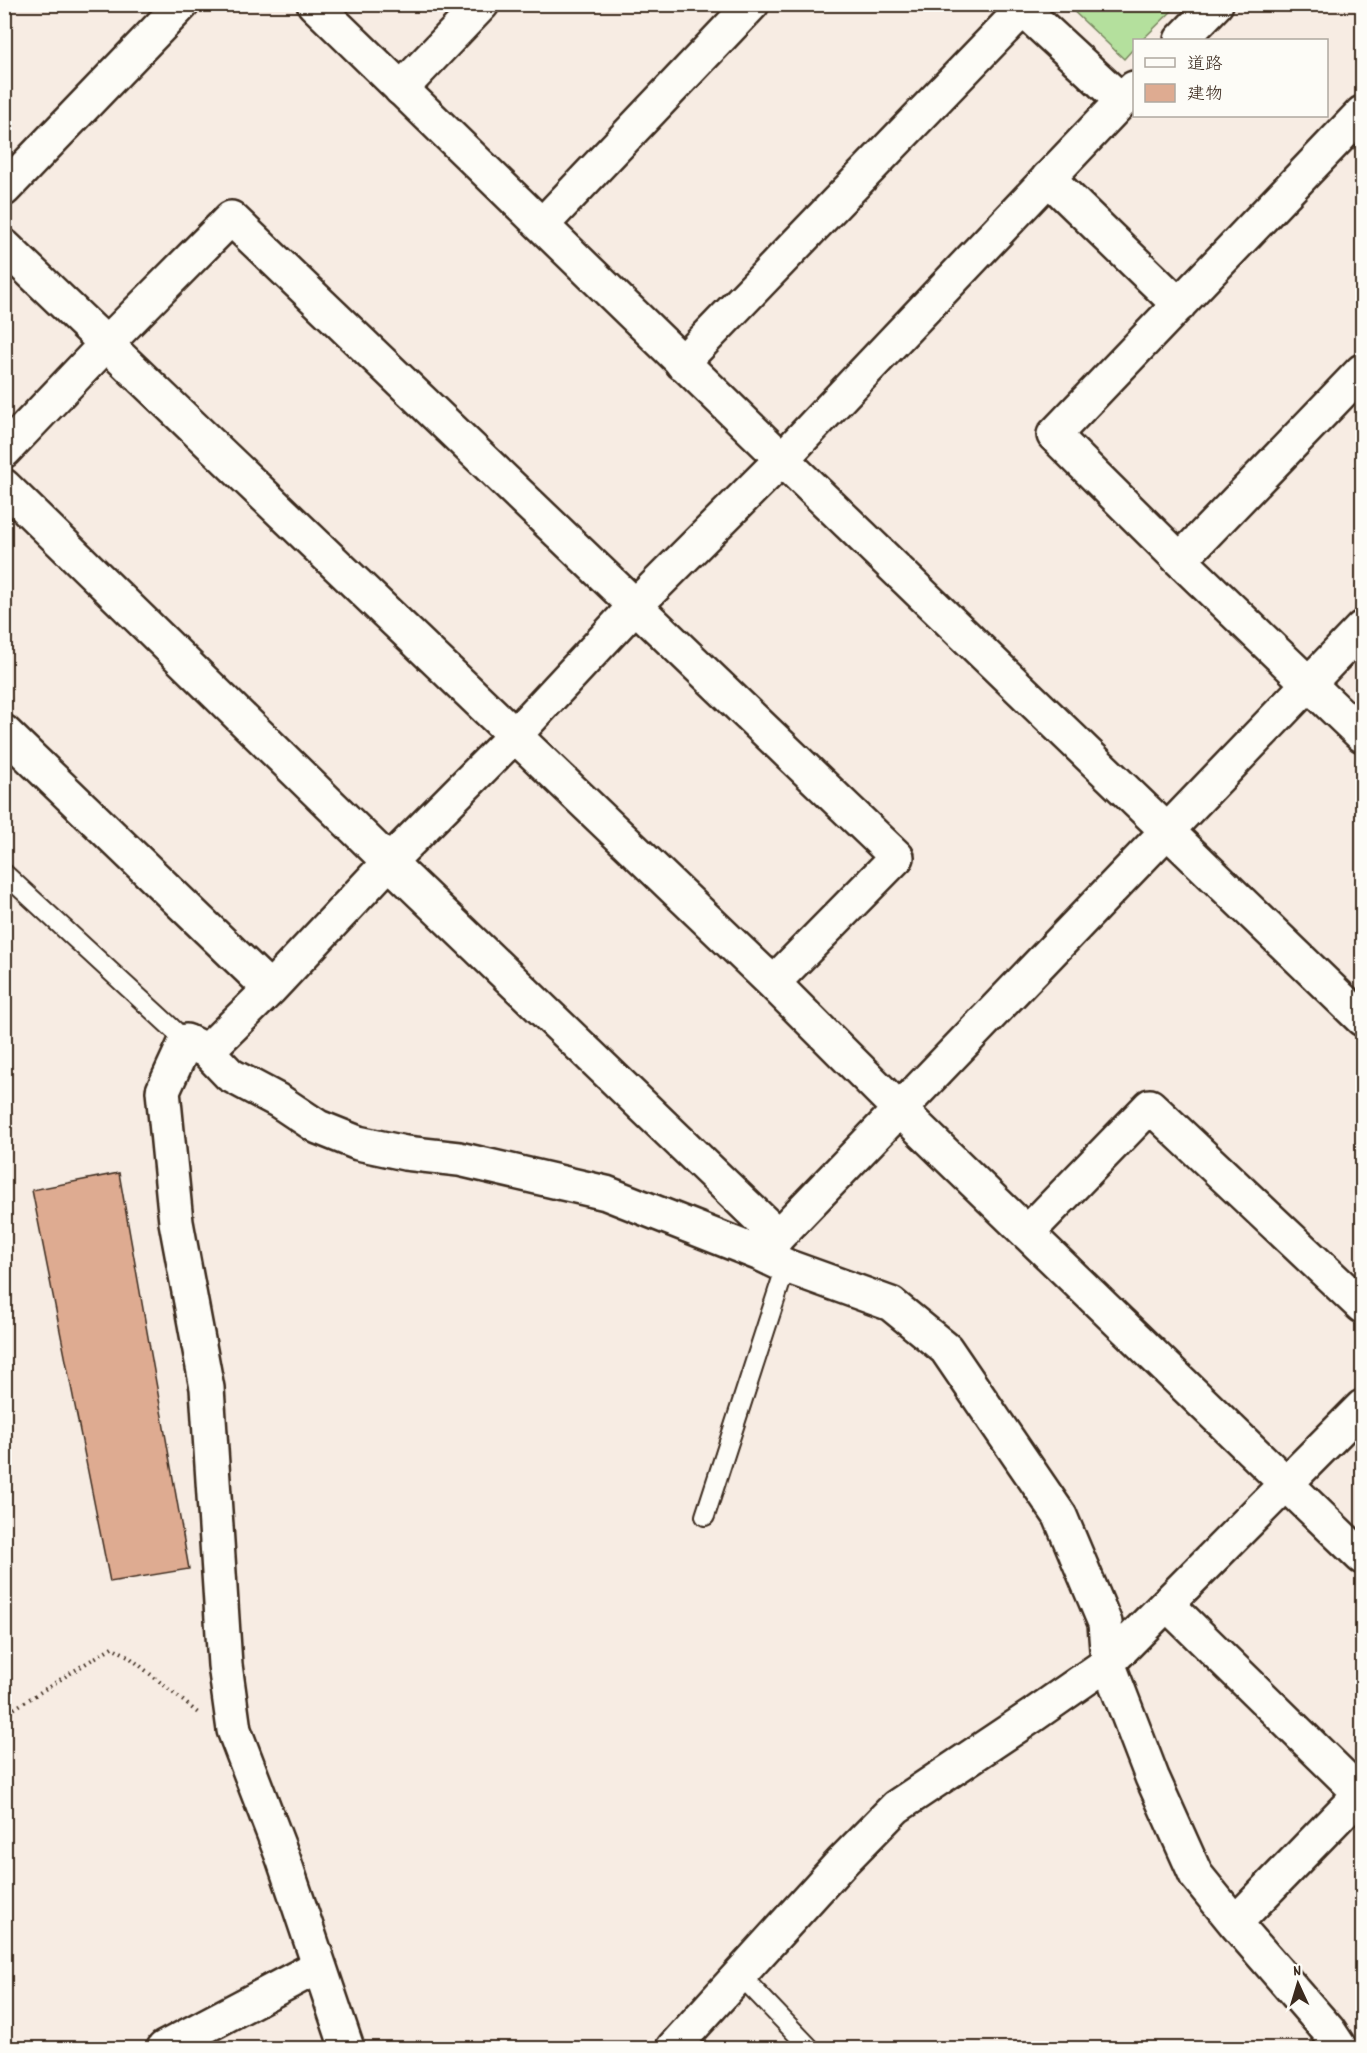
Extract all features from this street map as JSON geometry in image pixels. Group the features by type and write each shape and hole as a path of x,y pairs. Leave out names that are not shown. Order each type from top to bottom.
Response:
{"street":[{"path":"4,189 182,4"},
{"path":"314,4 682,363 1362,1019"},
{"path":"401,88 482,4"},
{"path":"542,225 753,4"},
{"path":"1182,39 1216,4"},
{"path":"347,2049 283,1858 234,1730 225,1665 207,1388 176,1222 163,1091 197,1046 270,989 389,862 514,736 636,605 782,459 1128,94 1019,7 682,363"},
{"path":"1362,113 1054,435 1362,735"},
{"path":"1048,178 1179,305"},
{"path":"4,451 231,218 897,857 773,983"},
{"path":"4,246 773,983 900,1110 1362,1557"},
{"path":"1180,560 1362,370"},
{"path":"4,486 389,862 776,1252"},
{"path":"776,1252 900,1110 1362,627"},
{"path":"4,732 270,989"},
{"path":"197,1046 230,1075 279,1101 318,1127 358,1143 405,1153 459,1159 606,1193 776,1252 891,1304 946,1349 1060,1515 1105,1623 1108,1663 1152,1777 1196,1875 1328,2030 1340,2049"},
{"path":"1027,1233 1150,1106 1362,1306"},
{"path":"673,2049 842,1862 896,1807 1108,1663 1362,1407"},
{"path":"1167,1604 1362,1793 1235,1923"},
{"path":"164,2049 319,1966"}],"lane":[{"path":"4,873 197,1046"},
{"path":"705,1516 776,1252"},
{"path":"740,1975 810,2049"}],"path":[{"path":"4,1715 112,1647 128,1656 241,1747"}],"green space":[{"path":"1067,5 1178,5 1143,39 1133,39 1133,49 1124,59"}],"building":[{"path":"119,1173 189,1569 110,1582 32,1190"}]}
